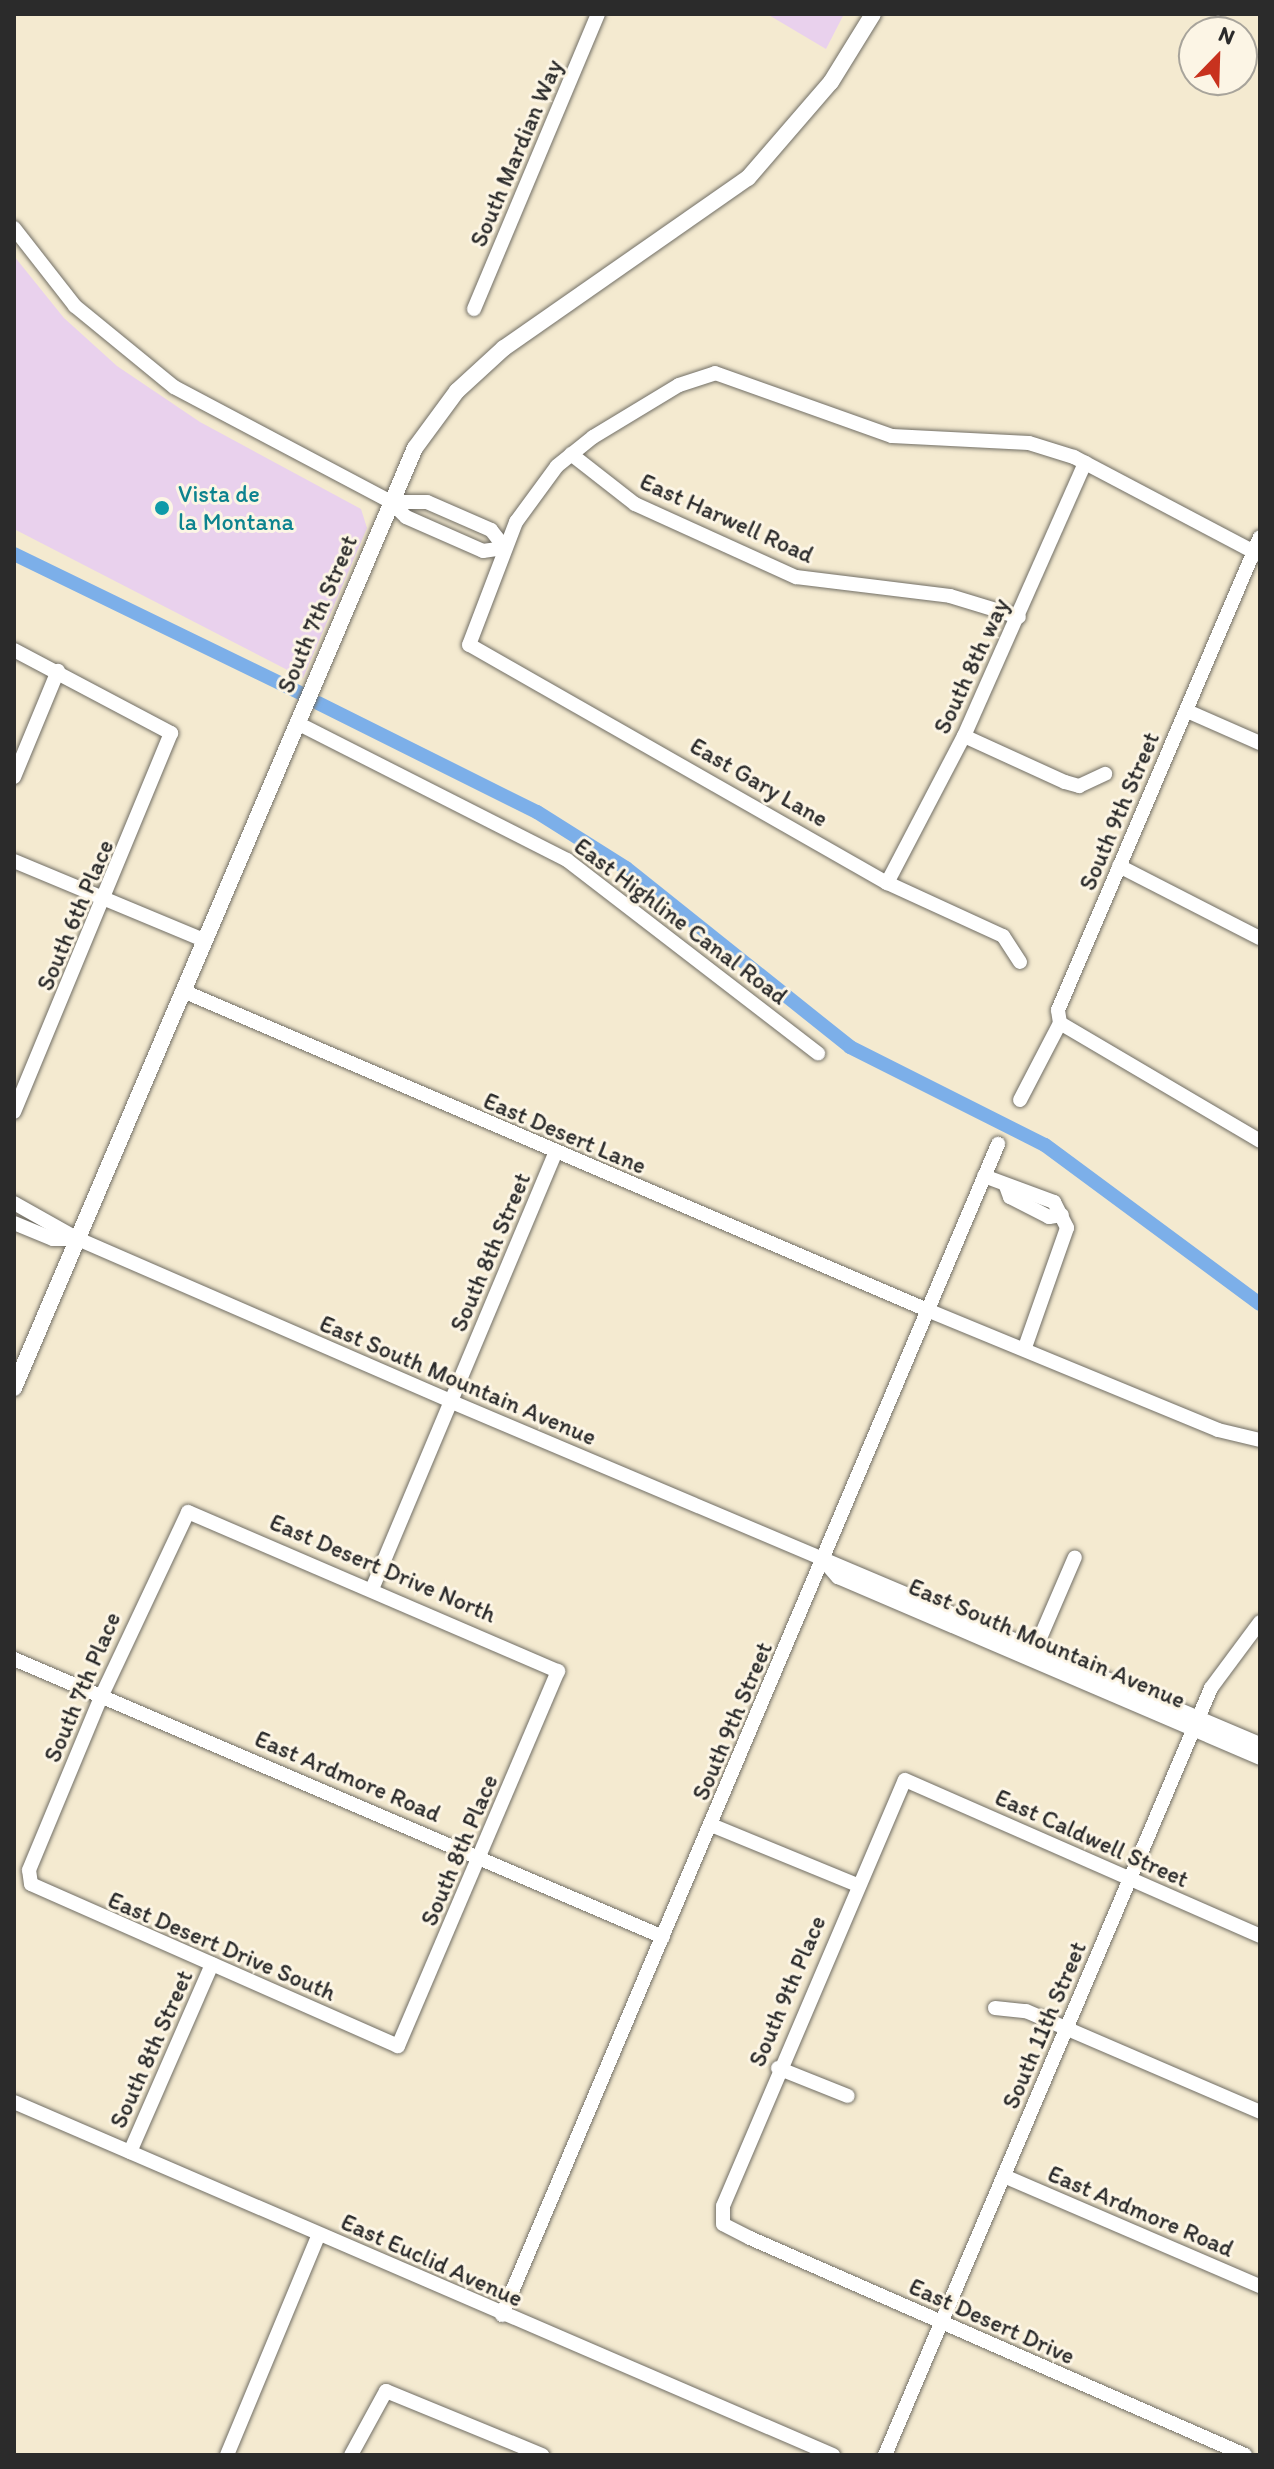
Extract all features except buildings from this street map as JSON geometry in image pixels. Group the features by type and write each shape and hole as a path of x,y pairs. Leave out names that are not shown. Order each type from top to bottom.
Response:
{"main road":[{"name":"South 7th Street","path":"14,1388 415,448 457,391 504,348 748,178 831,82 873,14"}],"street":[{"name":"South Mardian Way","path":"474,309 598,14"},
{"path":"14,228 66,295 142,364 391,502 406,517 483,551 505,548"},
{"path":"505,548 530,501 571,454 648,402 715,373 892,436 1029,443 1085,463 1257,554"},
{"name":"East Harwell Road","path":"571,454 635,504 796,577 950,596 1019,617"},
{"name":"South 8th way","path":"887,883 964,736 1085,463"},
{"path":"391,502 415,497 491,530 505,548"},
{"path":"457,540 466,519"},
{"name":"South 9th Street","path":"1020,1100 1060,1023 1058,1010 1257,554 1260,537"},
{"name":"East Gary Lane","path":"505,548 469,645 887,883 1003,936 1020,962"},
{"path":"14,650 58,671 14,777"},
{"name":"South 6th Place","path":"15,1113 106,898 171,733 58,671"},
{"path":"1187,711 1260,743"},
{"name":"East Highline Canal Road","path":"297,723 567,860 818,1053"},
{"path":"964,736 1079,786 1105,774"},
{"path":"14,861 204,940"},
{"path":"1119,866 1260,938"},
{"name":"East Desert Lane","path":"183,991 932,1312 1025,1347 1218,1430 1260,1440"},
{"path":"1060,1023 1260,1141"},
{"name":"South 9th Street","path":"502,2315 823,1560 932,1312 998,1144"},
{"name":"South 8th Street","path":"372,1589 555,1153"},
{"path":"984,1176 1062,1215 1066,1242 1025,1347"},
{"name":"East South Mountain Avenue","path":"14,1203 78,1239 452,1402 823,1560 844,1562 1037,1645 1260,1758"},
{"name":"East South Mountain Avenue","path":"14,1223 53,1239 78,1239"},
{"name":"East Desert Drive North","path":"188,1512 558,1671"},
{"name":"South 7th Place","path":"31,1884 29,1870 102,1695 188,1512"},
{"path":"1031,1660 1075,1557"},
{"name":"East South Mountain Avenue","path":"823,1560 838,1577 1031,1660 1260,1744"},
{"name":"South 11th Street","path":"885,2455 1196,1723 1228,1657 1260,1622"},
{"name":"East Ardmore Road","path":"14,1659 479,1855 663,1937"},
{"name":"South 8th Place","path":"398,2046 558,1671"},
{"name":"East Caldwell Street","path":"905,1780 1260,1936"},
{"name":"South 9th Place","path":"723,2224 723,2206 778,2068 905,1780"},
{"path":"711,1825 857,1885"},
{"name":"East Desert Drive South","path":"31,1884 398,2046"},
{"name":"South 8th Street","path":"130,2152 212,1964"},
{"path":"995,2008 1066,2027 1260,2112"},
{"path":"778,2068 848,2096"},
{"name":"East Euclid Avenue","path":"14,2102 502,2315 833,2455"},
{"name":"East Ardmore Road","path":"1004,2176 1260,2286"},
{"name":"East Desert Drive","path":"723,2224 941,2324 1245,2455"},
{"path":"227,2455 319,2234"},
{"path":"351,2455 380,2394 394,2391 542,2455"}],"shaded area":[{"path":"767,14 844,14 826,49"},
{"path":"14,256 64,318 117,366 200,422 361,509 367,528 303,678 14,529"}],"waterway":[{"path":"14,554 302,694"},
{"path":"318,703 537,812 626,868 850,1047 1045,1145 1260,1304"}],"place":[{"name":"Vista de la Montana","path":"162,508"}]}
